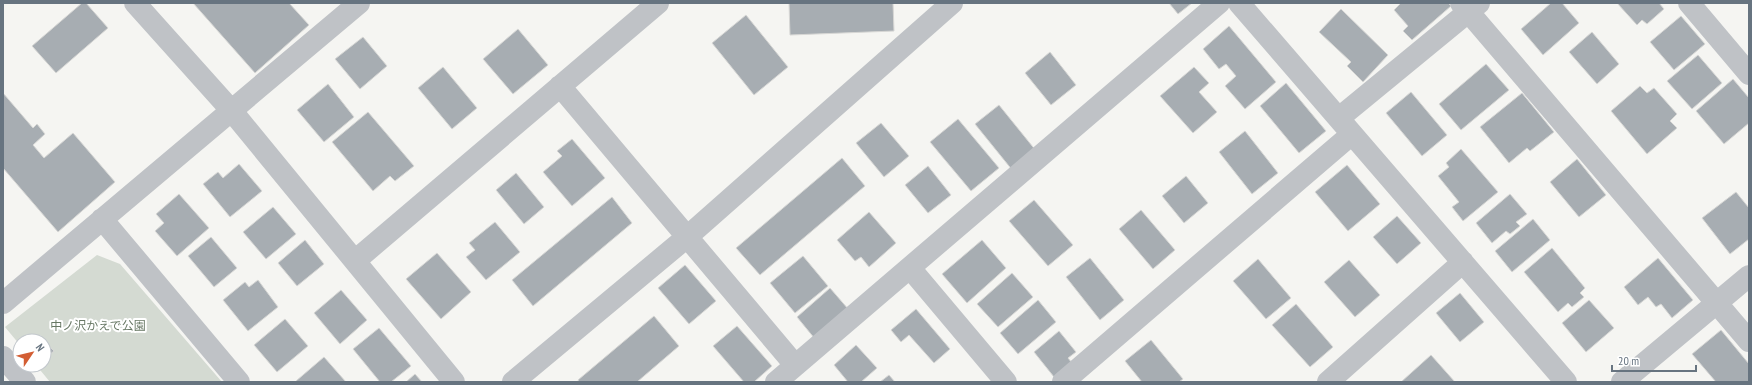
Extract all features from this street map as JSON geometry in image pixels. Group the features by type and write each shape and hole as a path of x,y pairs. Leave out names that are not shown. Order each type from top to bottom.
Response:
{"street":[{"path":"135,3 231,110 356,260 454,382"},
{"path":"3,303 359,3"},
{"path":"356,260 658,3"},
{"path":"513,382 687,237 952,3"},
{"path":"776,382 1219,3"},
{"path":"1239,3 1566,382"},
{"path":"1689,3 1749,74"},
{"path":"1063,382 1346,126 1470,6 1749,341"},
{"path":"560,86 795,365"},
{"path":"102,219 239,382"},
{"path":"1328,382 1463,262"},
{"path":"910,268 1006,382"},
{"path":"1622,382 1749,276"},
{"path":"3,357 25,382"}],"green space":[{"name":"中ノ沢かえで公園","path":"97,255 120,264 222,382 50,382 43,373 52,373 52,333 12,333 12,335 5,327"}],"building":[{"path":"82,3 86,3 108,28 56,73 32,46"},
{"path":"193,3 289,3 309,25 255,73"},
{"path":"789,3 893,3 894,31 790,35"},
{"path":"1169,3 1192,3 1178,14"},
{"path":"1401,3 1448,3 1451,6 1412,40 1403,31 1408,26 1394,10"},
{"path":"1551,3 1562,3 1579,23 1543,55 1521,29"},
{"path":"1617,3 1659,3 1664,9 1647,24 1642,20 1637,25"},
{"path":"1341,9 1388,55 1363,82 1347,66 1351,62 1319,32"},
{"path":"746,15 788,67 754,95 712,43"},
{"path":"1681,16 1705,44 1674,70 1650,42"},
{"path":"1229,26 1276,82 1245,109 1225,86 1236,76 1226,64 1219,69 1203,49"},
{"path":"518,29 548,65 513,94 483,59"},
{"path":"1592,32 1619,64 1597,84 1569,52"},
{"path":"363,37 387,66 360,89 335,59"},
{"path":"1050,52 1076,85 1051,105 1025,73"},
{"path":"1698,55 1722,83 1692,109 1667,81"},
{"path":"1486,64 1509,90 1461,130 1439,104"},
{"path":"443,67 477,108 452,129 418,88"},
{"path":"1194,67 1209,83 1199,92 1217,112 1193,133 1160,96"},
{"path":"1733,79 1749,98 1749,123 1724,144 1696,111"},
{"path":"1286,83 1326,131 1299,153 1260,106"},
{"path":"328,84 354,117 324,142 297,110"},
{"path":"1640,86 1647,93 1654,88 1677,114 1670,121 1677,128 1647,154 1611,111"},
{"path":"1411,92 1447,135 1422,156 1386,113"},
{"path":"3,93 33,128 37,124 45,134 33,145 44,158 73,133 115,182 58,232 3,168"},
{"path":"1522,93 1554,132 1530,151 1527,148 1509,163 1480,127"},
{"path":"999,105 1037,152 1013,171 975,124"},
{"path":"368,112 414,166 395,181 390,176 373,191 332,142"},
{"path":"958,119 999,168 971,191 930,142"},
{"path":"881,123 909,156 884,177 856,143"},
{"path":"1245,131 1278,173 1252,194 1219,152"},
{"path":"572,139 605,178 572,206 543,172 562,156 557,151"},
{"path":"1461,149 1498,192 1463,221 1452,207 1459,202 1438,176 1449,167 1446,163"},
{"path":"842,158 865,186 760,275 736,248"},
{"path":"1577,159 1606,195 1579,217 1550,182"},
{"path":"239,164 262,191 230,217 203,184 218,172 223,178"},
{"path":"1347,165 1380,204 1348,231 1315,192"},
{"path":"928,166 951,195 928,213 905,185"},
{"path":"516,173 544,207 524,224 496,190"},
{"path":"1186,176 1208,203 1184,223 1162,196"},
{"path":"1736,192 1749,208 1749,239 1730,254 1702,218"},
{"path":"179,194 209,228 177,256 155,231 164,223 156,214"},
{"path":"1510,194 1527,214 1516,222 1520,226 1510,234 1506,231 1492,243 1476,223"},
{"path":"612,197 632,223 533,306 512,280"},
{"path":"1034,200 1073,245 1048,266 1009,221"},
{"path":"273,207 296,234 266,259 243,232"},
{"path":"1141,210 1175,250 1153,269 1119,229"},
{"path":"869,212 896,243 869,267 861,257 855,261 837,240"},
{"path":"1397,216 1421,243 1397,264 1373,237"},
{"path":"1533,219 1550,240 1512,272 1495,251"},
{"path":"495,222 520,252 486,280 466,257 475,250 469,243"},
{"path":"211,237 237,268 214,287 188,256"},
{"path":"305,240 324,264 297,286 278,263"},
{"path":"982,240 1006,268 967,303 942,274"},
{"path":"1552,248 1585,288 1580,293 1584,297 1572,307 1568,303 1558,312 1524,272"},
{"path":"437,253 471,292 441,319 406,279"},
{"path":"803,256 828,286 795,313 770,283"},
{"path":"1090,258 1124,300 1100,320 1066,277"},
{"path":"1658,258 1693,300 1672,318 1661,304 1656,307 1648,297 1638,305 1624,287"},
{"path":"1258,259 1291,298 1266,319 1233,281"},
{"path":"1349,260 1380,295 1355,317 1324,282"},
{"path":"685,265 716,301 689,324 658,288"},
{"path":"1012,273 1033,297 998,327 977,304"},
{"path":"258,280 278,307 248,331 223,300 245,282 249,287"},
{"path":"830,288 849,310 815,339 797,317"},
{"path":"341,290 367,320 340,344 314,313"},
{"path":"1460,293 1484,322 1460,342 1436,313"},
{"path":"1038,300 1056,322 1018,354 1000,333"},
{"path":"1589,300 1614,328 1586,352 1562,323"},
{"path":"1296,304 1333,347 1310,367 1272,325"},
{"path":"916,309 950,349 934,363 909,335 901,342 891,330"},
{"path":"654,316 679,346 637,382 579,382 578,380"},
{"path":"285,319 308,346 277,372 254,345"},
{"path":"737,326 772,366 754,382 744,382 713,346"},
{"path":"379,328 411,366 391,382 380,382 353,349"},
{"path":"1721,330 1749,364 1749,382 1716,382 1692,354"},
{"path":"1059,331 1076,352 1068,358 1072,363 1054,377 1034,352"},
{"path":"1151,340 1183,379 1179,382 1142,382 1125,361"},
{"path":"856,345 877,368 861,382 848,382 834,365"},
{"path":"1431,355 1455,382 1401,382"},
{"path":"324,357 346,382 296,382 296,381"},
{"path":"415,374 422,382 406,382"},
{"path":"889,375 895,382 880,382"}]}
